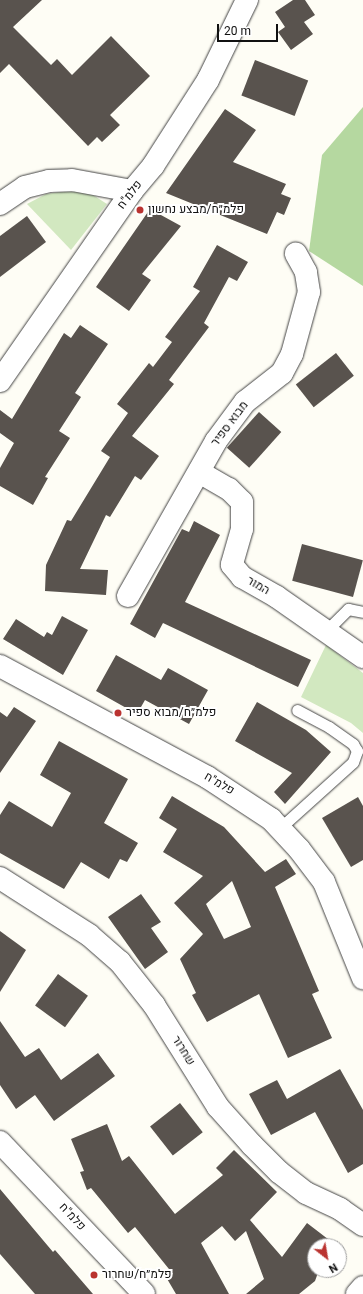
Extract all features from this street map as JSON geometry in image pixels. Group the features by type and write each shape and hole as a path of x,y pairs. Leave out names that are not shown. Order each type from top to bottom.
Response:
{"street":[{"name":"פלמ\"ח","path":"0,381 132,191 153,166 208,80 247,0"},
{"path":"0,204 26,187 49,181 72,180 132,191"},
{"name":"מבוא ספיר","path":"128,596 216,441 245,402 282,372 292,354 308,292 306,272 296,254"},
{"name":"המור","path":"199,472 229,489 242,502 242,529 232,565 242,578 327,630 363,657"},
{"name":"פלמ\"ח","path":"0,666 240,796 280,828 324,882 363,978"},
{"name":"שחרור","path":"0,878 89,935 120,962 154,1005 218,1107 252,1145 279,1172 306,1193 340,1209 363,1225"},
{"name":"פלמ\"ח","path":"0,1142 144,1294"},
{"path":"357,1294 363,1287"}],"lane":[{"path":"327,630 348,609 363,612"},
{"path":"280,828 353,762 357,751 353,744 329,727 297,710"}],"green space":[{"path":"363,107 363,286 309,251 322,155"},
{"path":"74,190 93,195 107,204 71,250 27,204 46,194"},
{"path":"326,645 363,673 363,733 351,723 301,697"}],"building":[{"path":"0,0 42,0 13,27 51,65 57,59 72,75 111,36 150,76 110,115 120,125 102,142 97,137 88,146 9,64 0,73"},
{"path":"293,0 305,0 315,15 304,22 313,34 291,50 278,32 285,27 275,12"},
{"path":"255,60 308,80 295,116 241,95"},
{"path":"225,109 256,130 233,162 286,184 281,194 291,198 284,215 277,212 267,234 166,193"},
{"path":"150,209 181,226 142,274 151,280 129,311 96,287"},
{"path":"27,216 46,242 0,277 0,236"},
{"path":"217,245 248,262 237,281 229,277 204,323 209,327 169,380 174,384 132,436 159,456 141,480 135,476 110,517 106,515 80,569 108,570 106,595 45,591 46,565 67,520 71,521 110,457 101,451 128,413 117,404 149,363 153,367 172,342 165,337 200,291 193,287"},
{"path":"80,325 108,344 75,393 81,397 59,431 70,438 45,477 48,478 33,505 0,486 0,468 14,443 0,433 0,410 12,419 64,333 71,338"},
{"path":"336,353 354,376 314,407 296,384"},
{"path":"259,412 281,432 249,468 227,448"},
{"path":"194,521 220,535 185,602 311,660 298,687 163,623 155,638 130,624 182,529 189,532"},
{"path":"302,544 363,560 353,597 292,581"},
{"path":"62,616 88,630 63,675 3,639 16,619 44,637 47,632 52,635"},
{"path":"116,655 161,680 168,668 208,690 189,724 145,700 137,714 96,691"},
{"path":"257,702 306,730 331,752 285,804 274,792 292,773 235,741"},
{"path":"14,707 36,721 0,773 0,712 7,717"},
{"path":"59,741 128,779 104,823 138,843 127,862 120,859 109,879 81,862 64,889 0,853 0,815 9,801 52,827 71,793 40,775"},
{"path":"172,796 224,827 265,872 286,859 296,874 275,887 319,991 312,994 332,1038 288,1058 259,994 207,1022 192,995 196,993 180,959 203,934 174,903 203,876 163,852 177,829 159,818","holes":["232,881 251,927 224,939 206,904"]},
{"path":"358,797 363,806 363,860 351,867 322,818"},
{"path":"141,894 161,922 151,928 168,952 145,969 108,917"},
{"path":"0,931 26,950 0,992"},
{"path":"58,974 88,996 65,1027 35,1006"},
{"path":"0,1021 25,1057 39,1048 61,1080 98,1053 115,1076 54,1121 35,1095 16,1109 0,1085"},
{"path":"340,1069 363,1110 363,1164 348,1173 315,1112 271,1135 249,1094 277,1080 287,1099"},
{"path":"180,1103 203,1132 173,1156 150,1126"},
{"path":"107,1124 122,1161 129,1156 175,1214 223,1175 216,1168 234,1150 277,1192 250,1220 282,1257 307,1223 327,1238 307,1238 307,1278 316,1278 315,1281 299,1294 246,1294 264,1279 246,1231 235,1241 222,1226 201,1243 229,1294 176,1294 166,1277 173,1274 135,1227 128,1233 91,1188 87,1190 80,1172 84,1171 71,1139"},
{"path":"0,1189 53,1252 55,1250 93,1294 35,1294 0,1254"}],"place":[{"name":"פלמ״ח/מבצע נחשון","path":"140,210"},
{"name":"פלמ״ח/מבוא ספיר","path":"118,713"},
{"name":"פלמ״ח/שחרור","path":"94,1275"}]}
